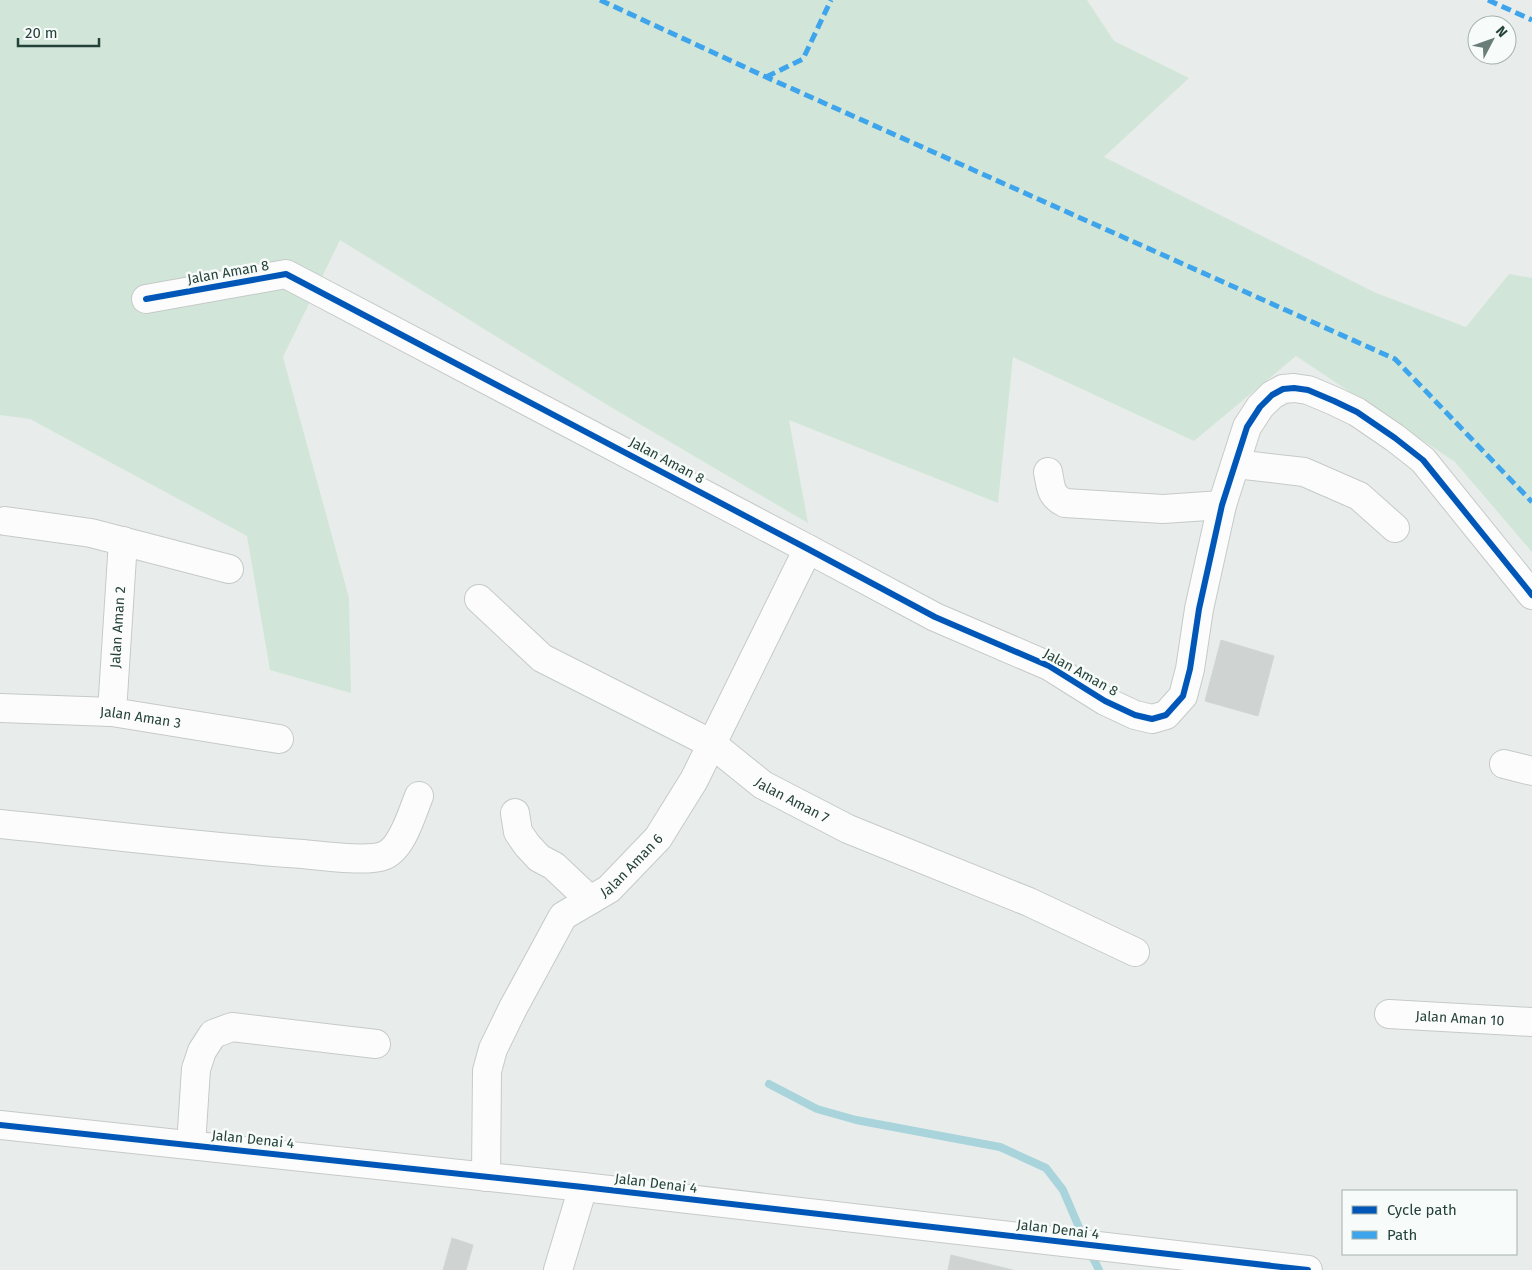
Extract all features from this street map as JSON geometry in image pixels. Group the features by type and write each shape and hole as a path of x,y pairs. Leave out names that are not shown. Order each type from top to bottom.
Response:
{"street":[{"name":"Jalan Aman 8","path":"146,299 286,274 935,617 1049,666 1105,701 1135,715 1152,719 1166,715 1183,696 1190,669 1199,609 1222,505"},
{"path":"1048,472 1052,491 1056,499 1065,503 1163,509 1222,505 1247,427 1260,407 1272,395 1283,390 1294,388 1308,390 1357,412 1396,438 1423,460 1532,595"},
{"path":"1236,464 1304,472 1359,496 1395,528"},
{"path":"5,521 91,533 229,569"},
{"name":"Jalan Aman 2","path":"112,712 123,541"},
{"name":"Jalan Aman 6","path":"486,1177 488,1071 493,1049 513,1008 563,916 609,889 658,838 694,780 808,549"},
{"name":"Jalan Aman 7","path":"479,599 542,658 712,744 762,785 848,829 1029,902 1135,952"},
{"name":"Jalan Aman 3","path":"0,708 112,712 279,739"},
{"path":"1504,764 1532,771"},
{"path":"0,824 270,852 365,858 383,856 393,850 402,837 419,796"},
{"path":"515,813 518,832 527,845 539,858 554,866 590,900"},
{"name":"Jalan Aman 10","path":"1389,1014 1532,1022"},
{"path":"191,1145 196,1068 202,1051 213,1034 232,1027 376,1044"},
{"name":"Jalan Denai 4","path":"0,1125 583,1187 1308,1270"},
{"path":"558,1270 583,1187"}],"green space":[{"path":"0,0 1087,0 1114,41 1189,78 1104,157 1376,293 1466,327 1509,274 1532,278 1532,552 1455,462 1296,356 1194,441 1013,357 998,503 789,420 808,523 609,406 340,240 283,357 349,598 351,693 270,670 247,536 30,419 0,415"}],"building":[{"path":"1221,640 1274,656 1258,716 1205,701"},
{"path":"452,1238 473,1245 466,1270 443,1270"},
{"path":"951,1255 1013,1270 948,1270"}],"waterway":[{"path":"769,1084 817,1109 856,1120 1000,1147 1046,1168 1063,1190 1084,1239"},
{"path":"1090,1252 1099,1270"}],"marked path":[{"path":"600,0 766,77 1395,359 1532,502"},
{"path":"766,77 803,59 831,0"},
{"path":"1488,0 1532,20"}],"cycle path":[{"path":"146,299 286,274 935,617 1049,666 1105,701 1135,715 1152,719 1166,715 1183,696 1190,669 1199,609 1222,505 1247,427 1260,407 1272,395 1283,389 1308,390 1357,412 1423,460 1532,595"},
{"path":"0,1125 583,1187 1308,1270"}]}
